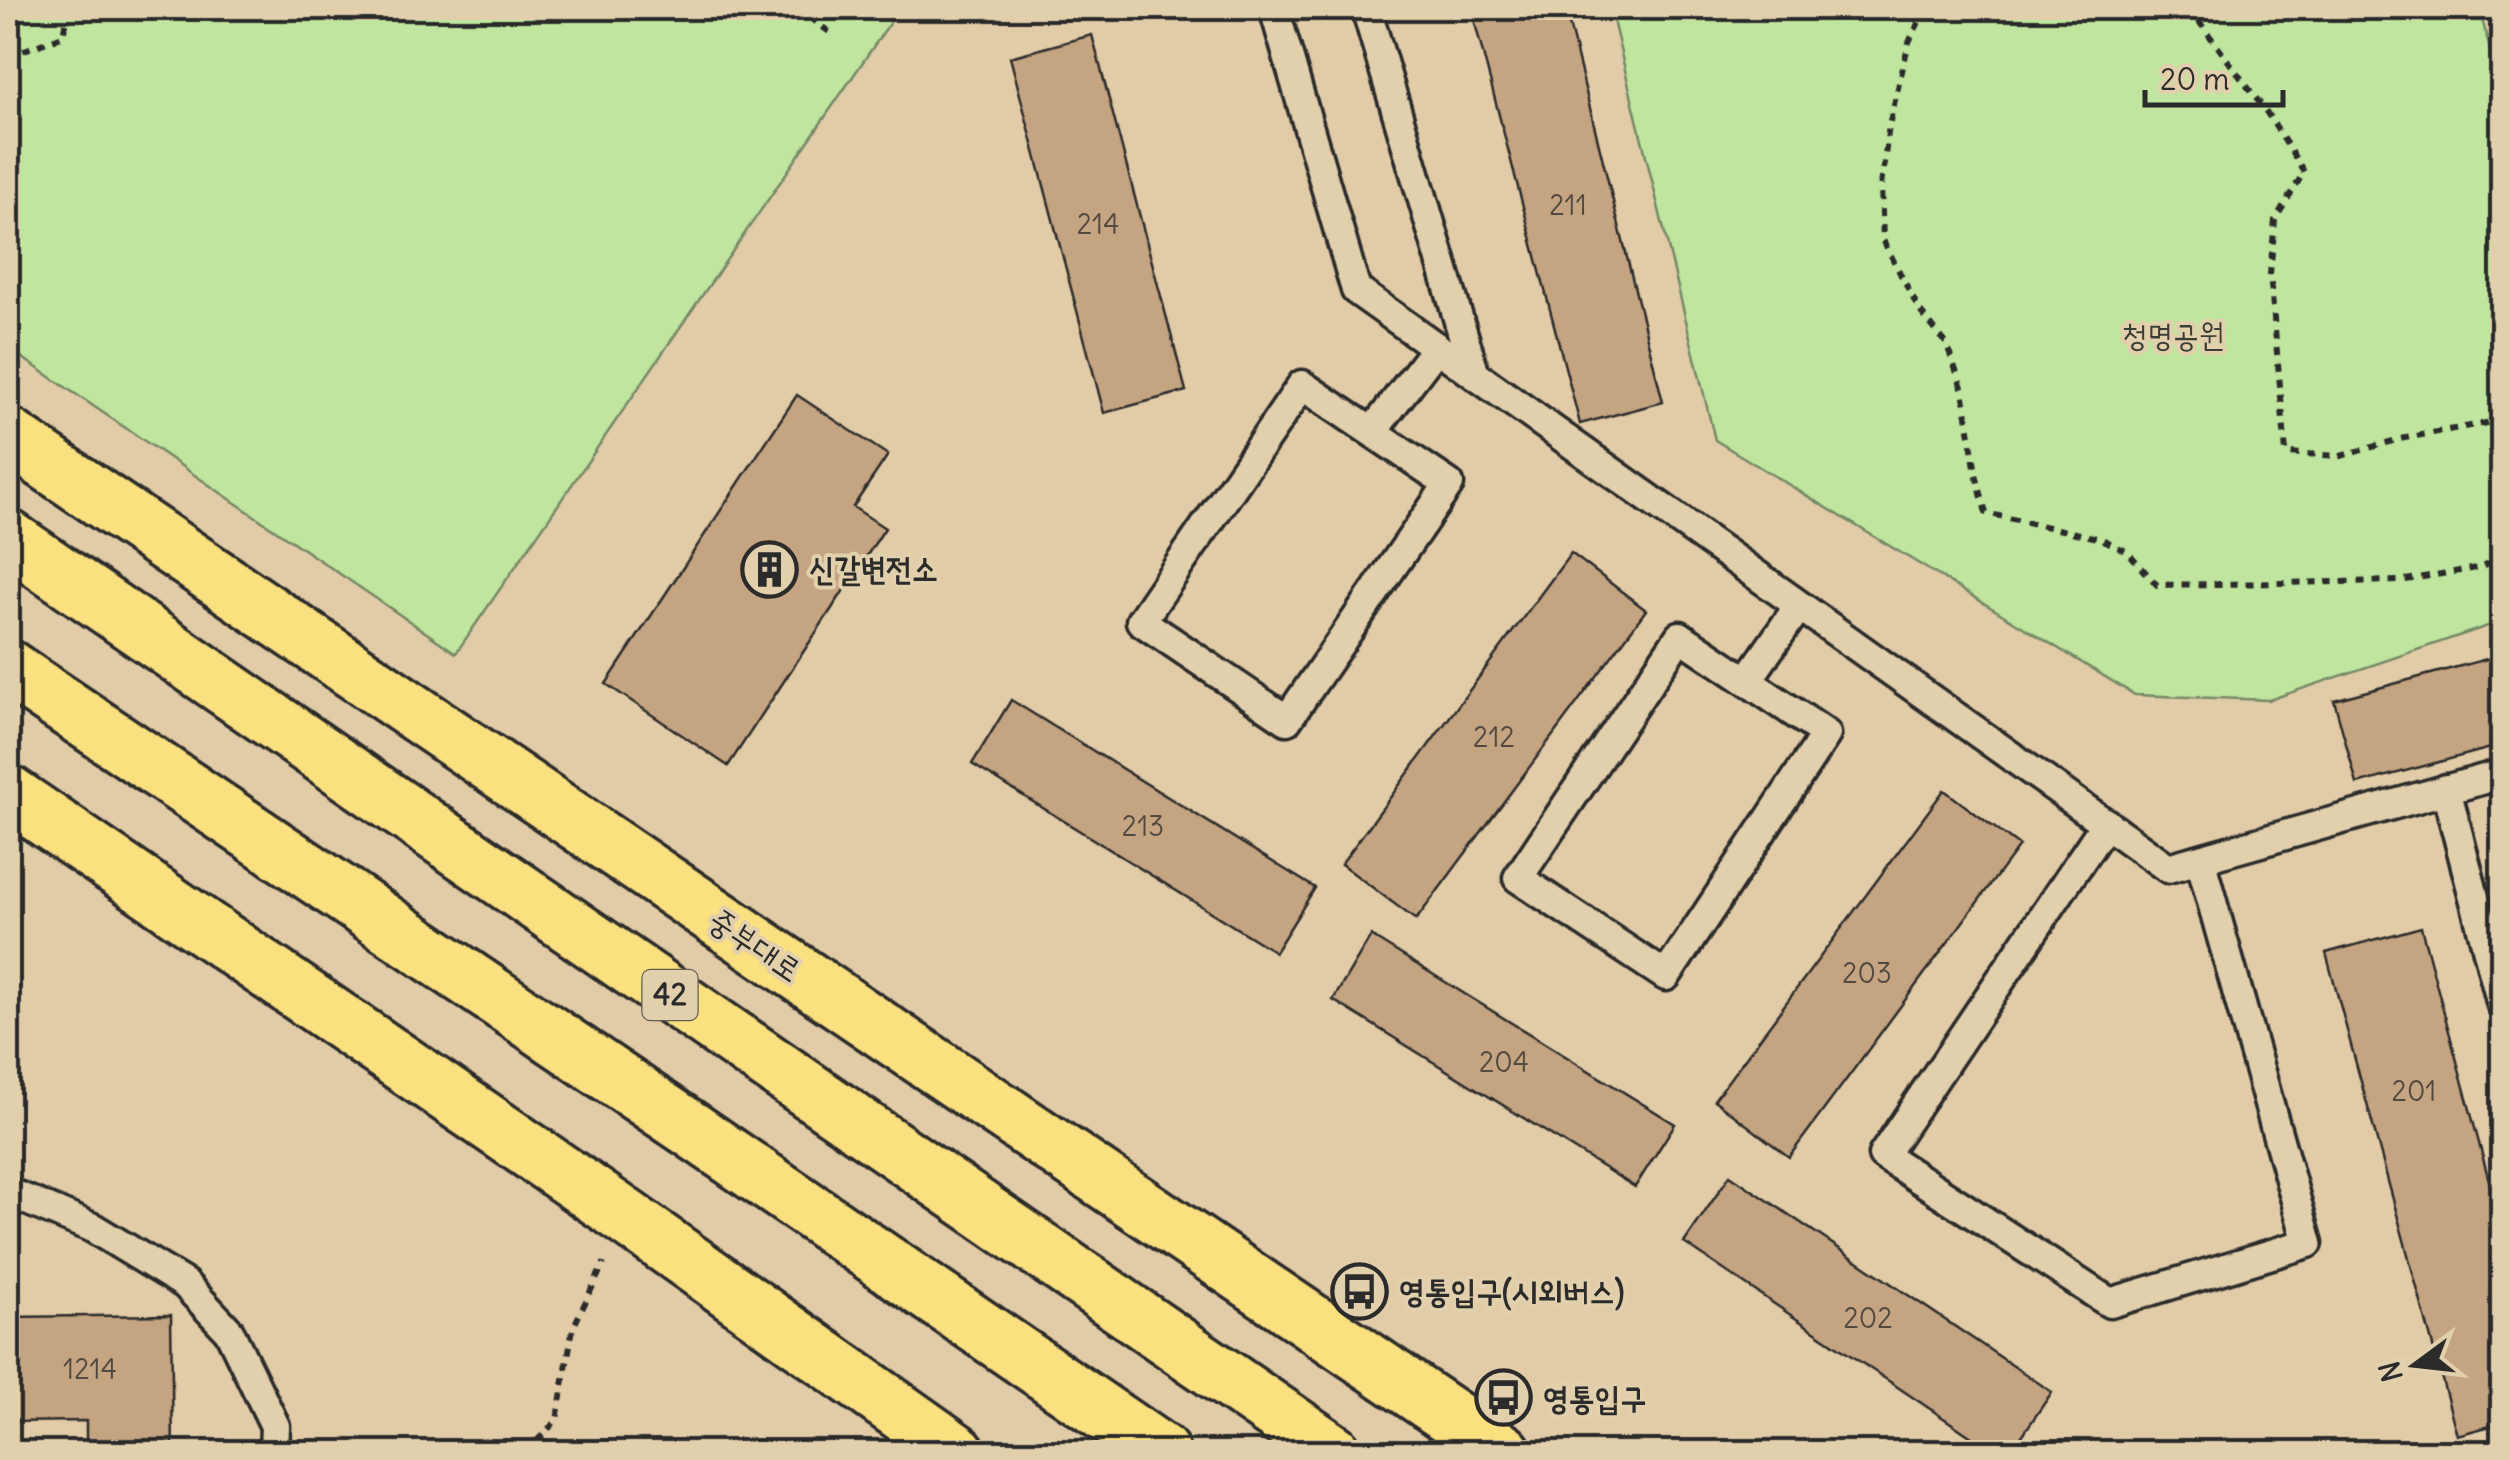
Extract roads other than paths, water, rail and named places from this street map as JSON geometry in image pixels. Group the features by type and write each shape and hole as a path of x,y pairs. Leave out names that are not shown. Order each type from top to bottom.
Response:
{"main road":[{"name":"중부대로","path":"8,436 1503,1452"},
{"name":"42","path":"8,538 1333,1452"},
{"path":"8,668 1161,1452"},
{"path":"8,794 626,1217 956,1452"}],"lane":[{"path":"1274,8 1356,290 2168,868 2502,774"},
{"path":"1366,8 1475,375"},
{"path":"1372,432 1436,347"},
{"path":"1302,385 1372,432 1448,484 1287,720 1141,622 1302,385"},
{"path":"1747,680 1799,606"},
{"path":"1680,636 1747,680 1826,734 1666,976 1518,878 1680,636"},
{"path":"2446,789 2502,1005"},
{"path":"2106,823 1883,1156 2110,1303 2308,1243 2200,859"},
{"path":"8,1192 93,1228 185,1284 229,1330 275,1426 274,1452"}],"place":[{"name":"신갈변전소","path":"770,569"},
{"name":"영통입구(시외버스)","path":"1360,1291"},
{"name":"영통입구","path":"1504,1398"}],"park label":[{"name":"청명공원","path":"2173,335"}]}
